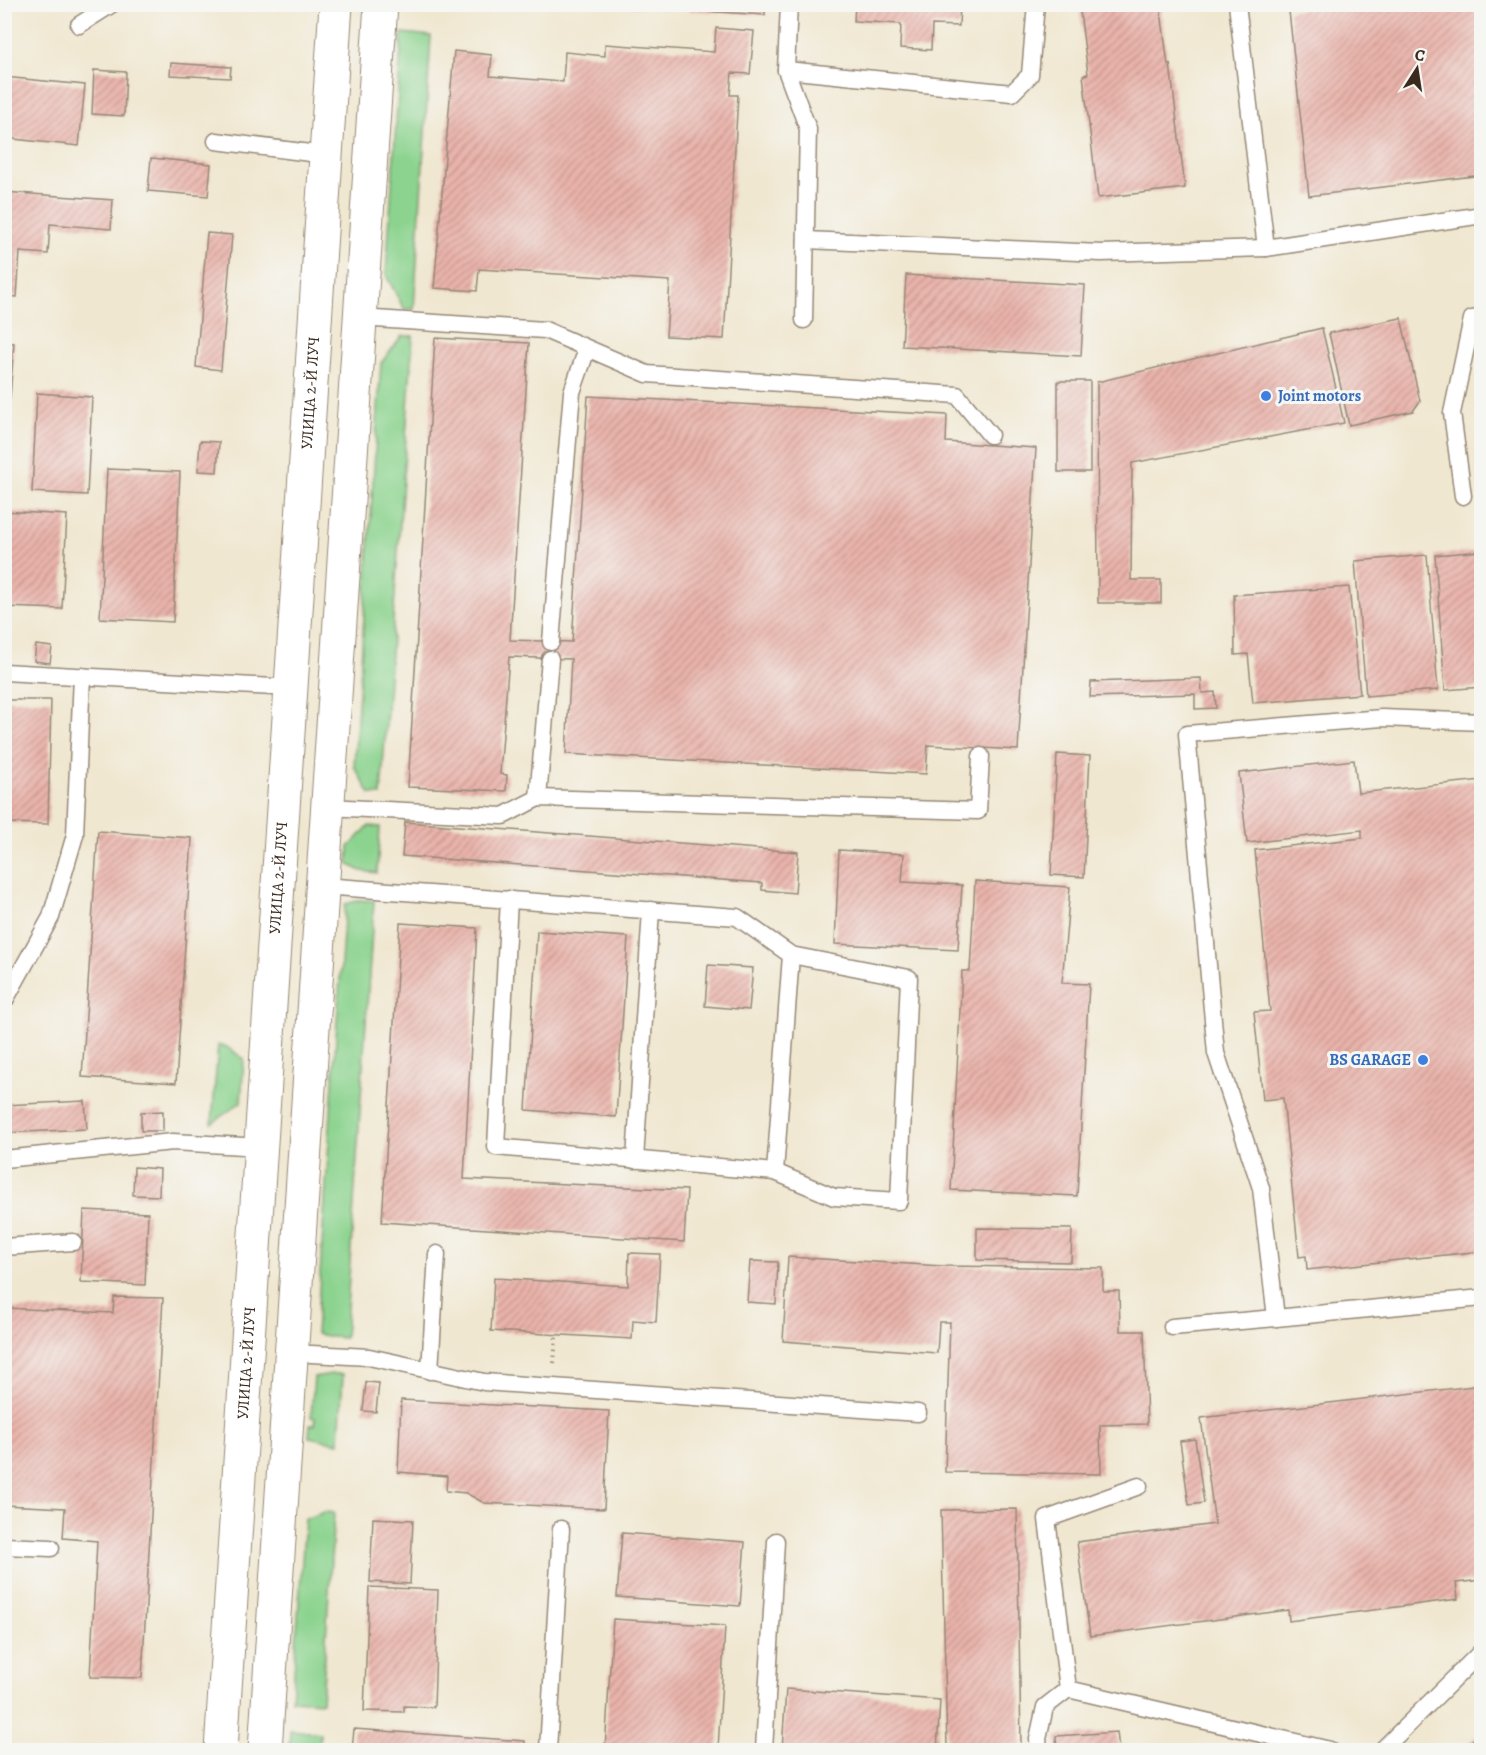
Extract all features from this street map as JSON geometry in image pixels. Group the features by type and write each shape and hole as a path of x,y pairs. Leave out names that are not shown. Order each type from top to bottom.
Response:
{"main road":[{"name":"УЛИЦА 2-Й ЛУЧ","path":"221,1750 336,4"},
{"path":"265,1750 381,4"}],"lane":[{"path":"79,25 112,4"},
{"path":"789,4 786,70 808,129 804,320"},
{"path":"786,70 1012,93 1030,75 1036,4"},
{"path":"1237,4 1266,248"},
{"path":"216,141 326,155"},
{"path":"806,240 1101,253 1266,248 1482,214"},
{"path":"1464,496 1452,413 1472,319 1482,317"},
{"path":"360,318 545,330 647,374 957,395 990,435"},
{"path":"551,642 572,392 587,349"},
{"path":"538,798 550,659"},
{"path":"4,672 291,688"},
{"path":"4,1002 51,917 75,835 82,676"},
{"path":"1276,1318 1261,1188 1216,1053 1187,734 1382,718 1482,722"},
{"path":"328,807 502,816 538,798 978,811 981,756"},
{"path":"323,886 509,899 737,917 791,955 909,978 899,1200 834,1197 775,1172 496,1147 509,899"},
{"path":"635,1160 651,910"},
{"path":"775,1172 791,955"},
{"path":"4,1159 173,1142 261,1147"},
{"path":"4,1247 73,1242"},
{"path":"429,1371 437,1254"},
{"path":"1172,1327 1482,1298"},
{"path":"292,1353 369,1357 484,1382 918,1413"},
{"path":"1068,1689 1047,1520 1139,1486"},
{"path":"548,1750 561,1529"},
{"path":"764,1750 776,1541"},
{"path":"4,1546 51,1548"},
{"path":"1382,1750 1482,1651"},
{"path":"1039,1750 1038,1739 1045,1707 1068,1689"},
{"path":"1068,1689 1330,1750"}],"green space":[{"path":"402,33 431,36 414,309 404,309 386,275"},
{"path":"402,336 413,336 381,795 370,794 354,766 381,363"},
{"path":"369,826 380,827 377,873 361,871 348,864 349,847"},
{"path":"361,900 374,901 345,1338 316,1334 345,904"},
{"path":"218,1045 225,1046 244,1059 241,1102 212,1123"},
{"path":"343,1374 339,1443 309,1437 310,1425 315,1425 315,1418 311,1417 314,1377"},
{"path":"324,1512 334,1513 322,1702 292,1700 305,1519"},
{"path":"290,1730 320,1733 319,1750 289,1750"}],"building":[{"path":"623,4 765,4 765,15 623,6"},
{"path":"855,4 960,4 959,26 932,25 931,50 900,48 901,24 854,21"},
{"path":"1079,4 1160,4 1168,65 1170,64 1185,188 1098,198 1083,75 1088,74"},
{"path":"1348,4 1482,4 1482,175 1309,196 1289,11"},
{"path":"716,28 754,31 750,74 732,73 730,95 738,95 724,339 666,336 670,281 479,269 477,291 434,288 454,51 492,55 490,76 563,82 565,52 605,56 605,44 714,52"},
{"path":"171,63 231,67 230,78 170,75"},
{"path":"94,70 126,72 124,116 92,114"},
{"path":"4,77 85,85 79,146 4,138"},
{"path":"151,158 211,164 208,196 148,191"},
{"path":"4,192 113,200 111,229 50,224 48,254 20,252 17,297 4,296"},
{"path":"207,233 232,235 221,370 196,367"},
{"path":"906,275 1085,285 1081,356 902,346"},
{"path":"1401,318 1420,401 1413,411 1349,425 1329,333"},
{"path":"1322,328 1344,423 1132,463 1131,580 1161,580 1161,603 1098,603 1097,382"},
{"path":"435,338 529,343 510,640 572,642 588,396 947,415 946,442 1036,448 1018,750 928,745 926,774 566,754 571,659 509,657 500,774 507,775 506,791 408,787"},
{"path":"4,342 14,343 10,398 4,397"},
{"path":"1058,381 1090,381 1090,472 1058,472"},
{"path":"37,393 92,397 87,495 32,492"},
{"path":"200,441 219,442 217,472 198,471"},
{"path":"107,469 180,472 173,622 100,618"},
{"path":"4,511 67,515 62,609 4,607"},
{"path":"1482,551 1482,687 1445,690 1435,555"},
{"path":"1427,555 1438,690 1366,696 1355,561"},
{"path":"1349,587 1360,694 1253,703 1248,654 1235,655 1234,595"},
{"path":"36,645 52,647 50,663 34,661"},
{"path":"1201,678 1202,693 1215,692 1216,708 1195,709 1195,694 1090,697 1091,682"},
{"path":"4,700 51,700 48,824 4,823"},
{"path":"1057,754 1090,756 1084,877 1051,875"},
{"path":"1354,760 1358,793 1482,780 1482,1251 1307,1270 1306,1256 1299,1257 1283,1098 1263,1100 1254,1012 1270,1011 1255,850 1362,838 1362,830 1247,843 1239,773"},
{"path":"405,822 798,852 795,893 762,890 762,883 402,856"},
{"path":"98,831 192,838 176,1083 82,1077"},
{"path":"839,850 904,854 902,882 962,885 958,950 835,944"},
{"path":"975,881 1070,887 1062,983 1089,984 1077,1196 951,1190 962,971 970,971"},
{"path":"400,923 477,928 464,1179 687,1190 684,1242 382,1222"},
{"path":"537,931 628,937 616,1117 526,1110"},
{"path":"708,965 753,968 749,1010 705,1006"},
{"path":"85,1101 87,1129 4,1133 4,1105"},
{"path":"163,1111 163,1131 141,1131 141,1112"},
{"path":"134,1167 160,1169 159,1196 133,1195"},
{"path":"84,1210 148,1213 145,1285 81,1282"},
{"path":"977,1228 1072,1229 1071,1262 977,1260"},
{"path":"629,1253 660,1254 656,1322 633,1320 632,1339 491,1331 494,1278 628,1286"},
{"path":"788,1257 943,1266 1103,1268 1103,1291 1119,1291 1120,1331 1144,1331 1147,1424 1100,1425 1101,1474 945,1472 950,1322 939,1322 937,1353 783,1341"},
{"path":"750,1261 778,1262 776,1304 747,1302"},
{"path":"114,1297 163,1298 142,1678 90,1677 97,1541 63,1538 65,1508 4,1505 4,1308 113,1313"},
{"path":"366,1382 379,1383 376,1412 363,1411"},
{"path":"1482,1385 1482,1580 1456,1583 1458,1599 1289,1621 1288,1610 1090,1636 1077,1542 1215,1524 1201,1418"},
{"path":"401,1400 609,1411 604,1509 484,1503 466,1493 446,1491 447,1476 398,1472"},
{"path":"1195,1439 1204,1503 1189,1505 1180,1441"},
{"path":"1017,1509 1021,1745 947,1747 941,1510"},
{"path":"373,1518 413,1520 410,1584 370,1582"},
{"path":"622,1533 745,1542 740,1606 617,1597"},
{"path":"369,1587 438,1590 434,1707 404,1706 404,1712 364,1711"},
{"path":"613,1619 725,1626 718,1750 605,1750"},
{"path":"786,1689 940,1700 937,1750 782,1750"},
{"path":"354,1729 525,1741 524,1750 352,1750"},
{"path":"1117,1732 1119,1750 1057,1750 1056,1736"},
{"path":"1482,1732 1482,1750 1461,1750"}],"place":[{"name":"Joint motors","path":"1266,396"},
{"name":"BS GARAGE","path":"1423,1060"}]}
